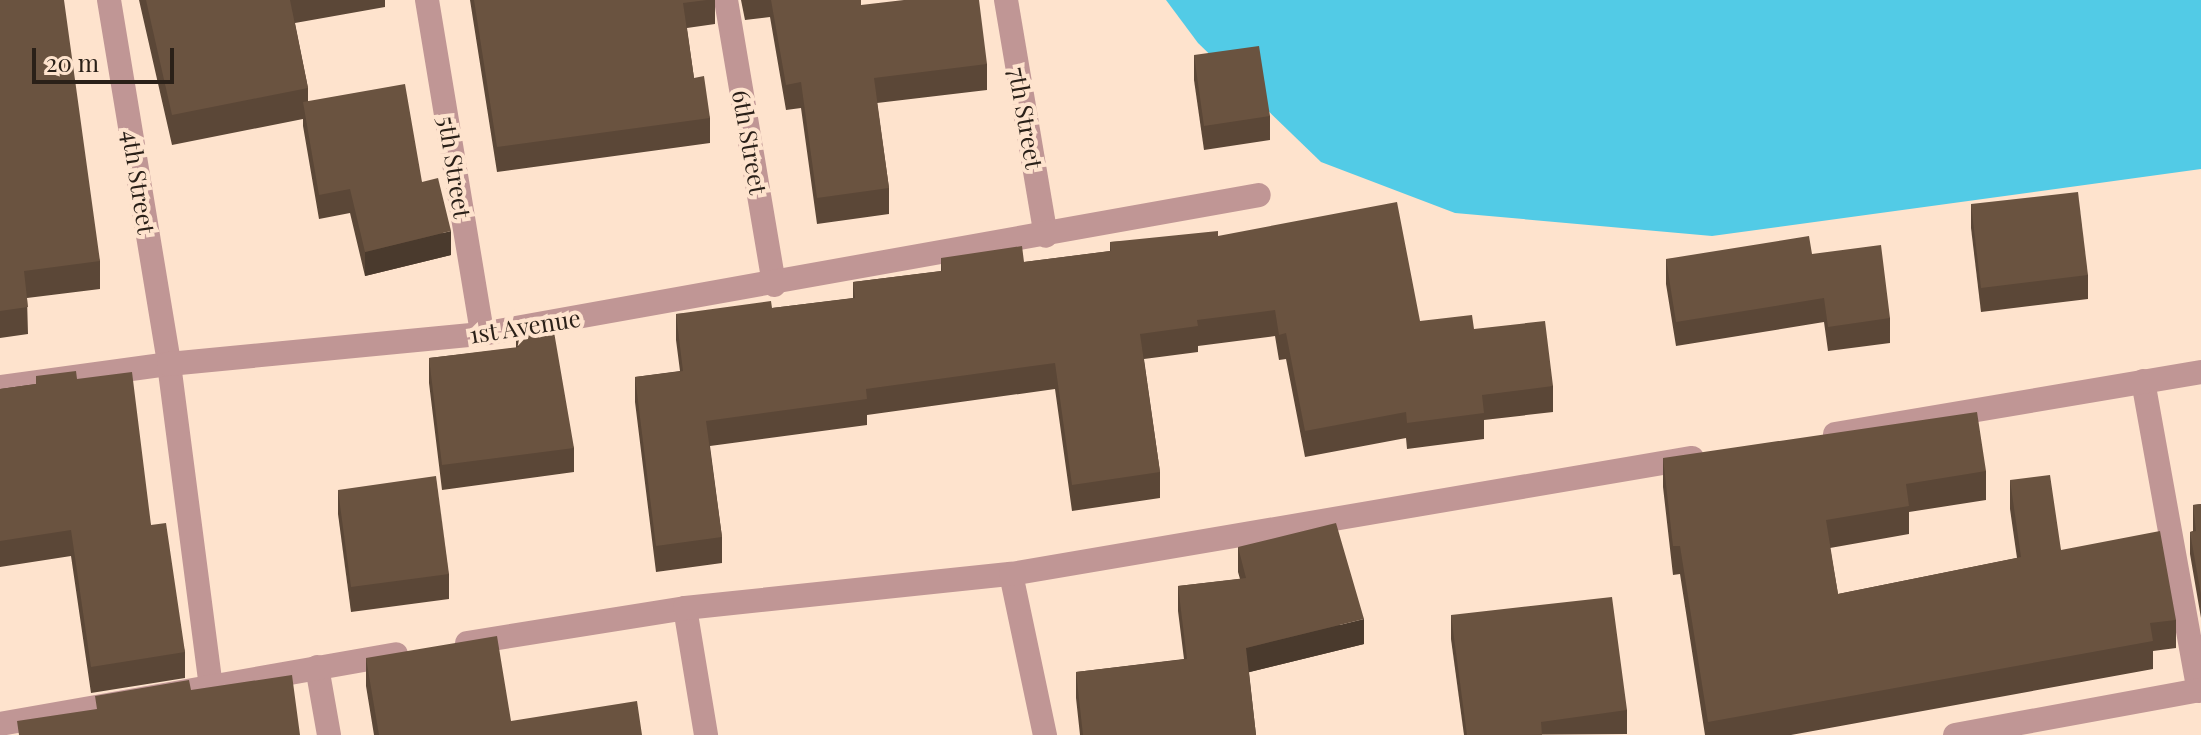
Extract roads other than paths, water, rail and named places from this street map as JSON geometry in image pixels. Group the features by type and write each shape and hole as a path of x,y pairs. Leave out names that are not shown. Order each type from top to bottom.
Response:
{"street":[{"name":"4th Street","path":"109,0 169,364 211,686"},
{"name":"5th Street","path":"427,0 482,334"},
{"name":"6th Street","path":"726,0 774,285"},
{"name":"7th Street","path":"1006,0 1046,236"},
{"name":"1st Avenue","path":"0,387 169,364 482,334 774,285 1259,195"},
{"path":"1813,438 2201,372"},
{"path":"1955,735 2200,690 2143,381"},
{"path":"0,724 317,667 685,608 1011,574 1719,454"},
{"path":"1011,574 1045,735"},
{"path":"685,608 706,735"},
{"path":"317,667 329,735"}],"water":[{"path":"1166,0 2201,0 2201,169 1712,236 1455,213 1321,162 1198,43"}]}
